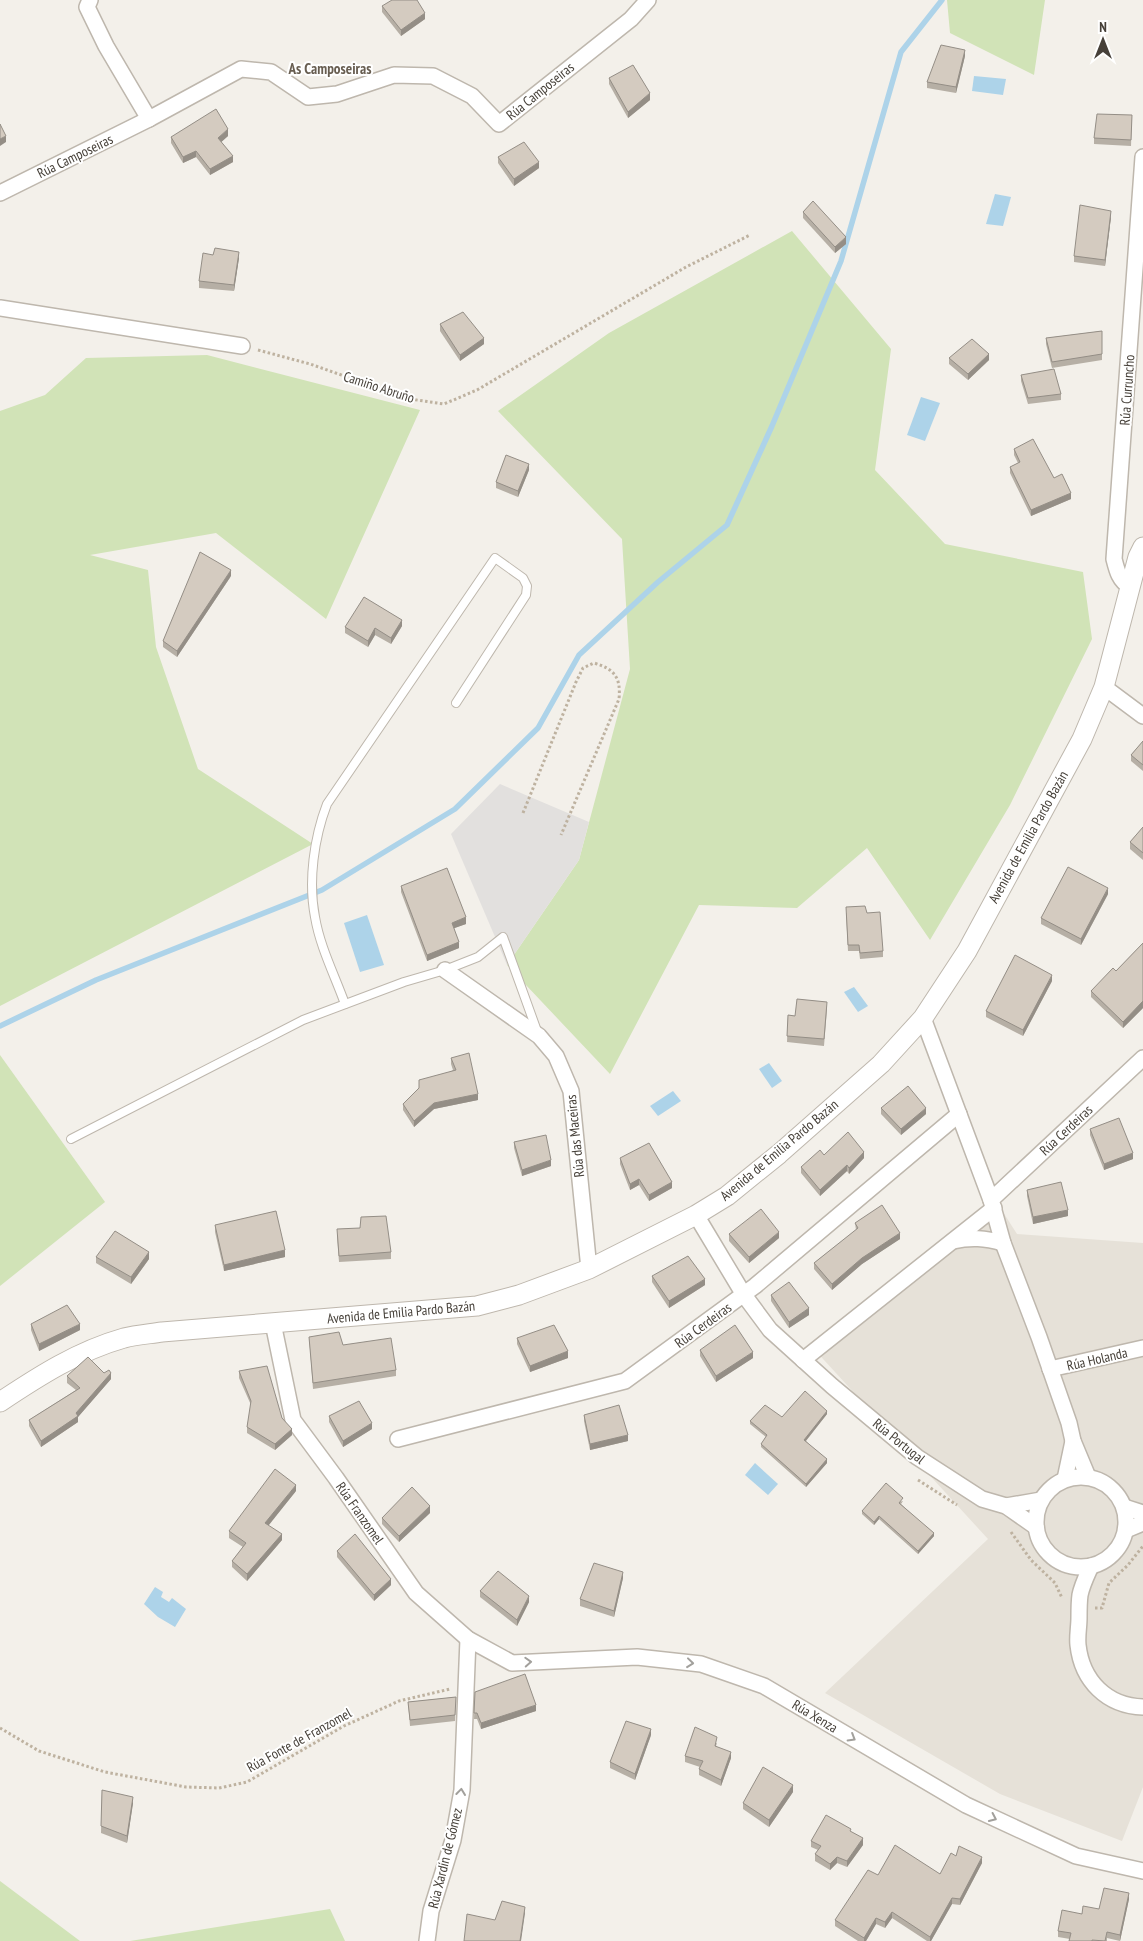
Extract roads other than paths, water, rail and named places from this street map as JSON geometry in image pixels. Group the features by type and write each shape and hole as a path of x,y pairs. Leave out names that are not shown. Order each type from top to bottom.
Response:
{"street":[{"path":"90,0 87,7 106,46 149,119"},
{"name":"Rúa Camposeiras","path":"0,193 149,119 241,70 272,72 308,97 337,94 394,75 433,76 472,96 499,124 631,18 648,0"},
{"name":"Rúa Curruncho","path":"1130,586 1123,582 1118,575 1114,559 1143,158"},
{"path":"0,308 242,346"},
{"name":"Avenida de Emilia Pardo Bazán","path":"0,1402 56,1366 88,1350 125,1337 162,1332 477,1306 519,1295 589,1269 696,1215 727,1196 786,1148 881,1064 923,1018 967,951 1082,739 1104,687 1138,557 1143,547"},
{"path":"1104,687 1143,716"},
{"name":"Rúa das Maceiras","path":"445,970 538,1036 556,1056 571,1091 589,1269"},
{"path":"923,1018 993,1204 1003,1243 1069,1423 1073,1441 1088,1477"},
{"name":"Rúa Cerdeiras","path":"993,1204 1143,1058"},
{"name":"Rúa Cerdeiras","path":"398,1439 625,1381 744,1295 959,1114"},
{"path":"803,1360 951,1241 993,1204"},
{"name":"Rúa Portugal","path":"696,1215 744,1295 770,1330 917,1457 982,1499 1006,1506 1036,1527"},
{"path":"951,1241 966,1238 987,1238 1003,1243"},
{"name":"Rúa Franzomel","path":"273,1323 293,1420 416,1593 468,1639"},
{"name":"Rúa Holanda","path":"1050,1370 1143,1348"},
{"path":"1065,1479 1073,1441"},
{"path":"1076,1476 1088,1477 1100,1480 1111,1487 1119,1496 1124,1507 1126,1530 1117,1550 1101,1563 1091,1566 1069,1566 1059,1562 1043,1547 1036,1527 1037,1509 1041,1500 1051,1488 1065,1479 1076,1476"},
{"name":"Rúa Portugal","path":"1006,1506 1041,1500"},
{"path":"1124,1507 1143,1513"},
{"path":"1126,1530 1143,1523"},
{"path":"1069,1566 1080,1595"},
{"path":"1091,1566 1080,1595 1078,1643 1085,1671 1094,1686 1108,1698 1119,1704 1143,1708"},
{"name":"Rúa Xardín de Gómez","path":"426,1941 431,1911 453,1840 462,1790 468,1639"},
{"name":"Rúa Xenza","path":"468,1639 512,1663 637,1657 701,1664 764,1686 974,1809 1076,1856 1143,1871"}],"lane":[{"path":"345,1004 318,932 314,907 313,871 320,823 327,804 495,558 523,578 527,586 526,595 456,703"},
{"path":"71,1139 303,1020 404,982 445,970 478,957 503,937 538,1036"}],"water":[{"path":"974,76 1006,79 1003,95 972,91"},
{"path":"995,194 1011,197 1003,226 986,224"},
{"path":"921,397 940,403 925,441 907,435"},
{"path":"367,915 384,965 360,972 344,923"},
{"path":"854,987 868,1006 858,1012 844,992"},
{"path":"769,1063 782,1081 772,1088 759,1069"},
{"path":"673,1091 681,1101 658,1116 650,1106"},
{"path":"755,1463 778,1484 768,1495 745,1475"},
{"path":"155,1587 163,1592 161,1597 169,1602 172,1598 186,1609 175,1627 158,1617 144,1604"}],"waterway":[{"path":"0,1026 96,980 322,890 455,809 538,728 579,655 658,582 727,525 772,426 841,261 901,52 942,0"}],"district":[{"name":"As Camposeiras","path":"330,69"}]}
